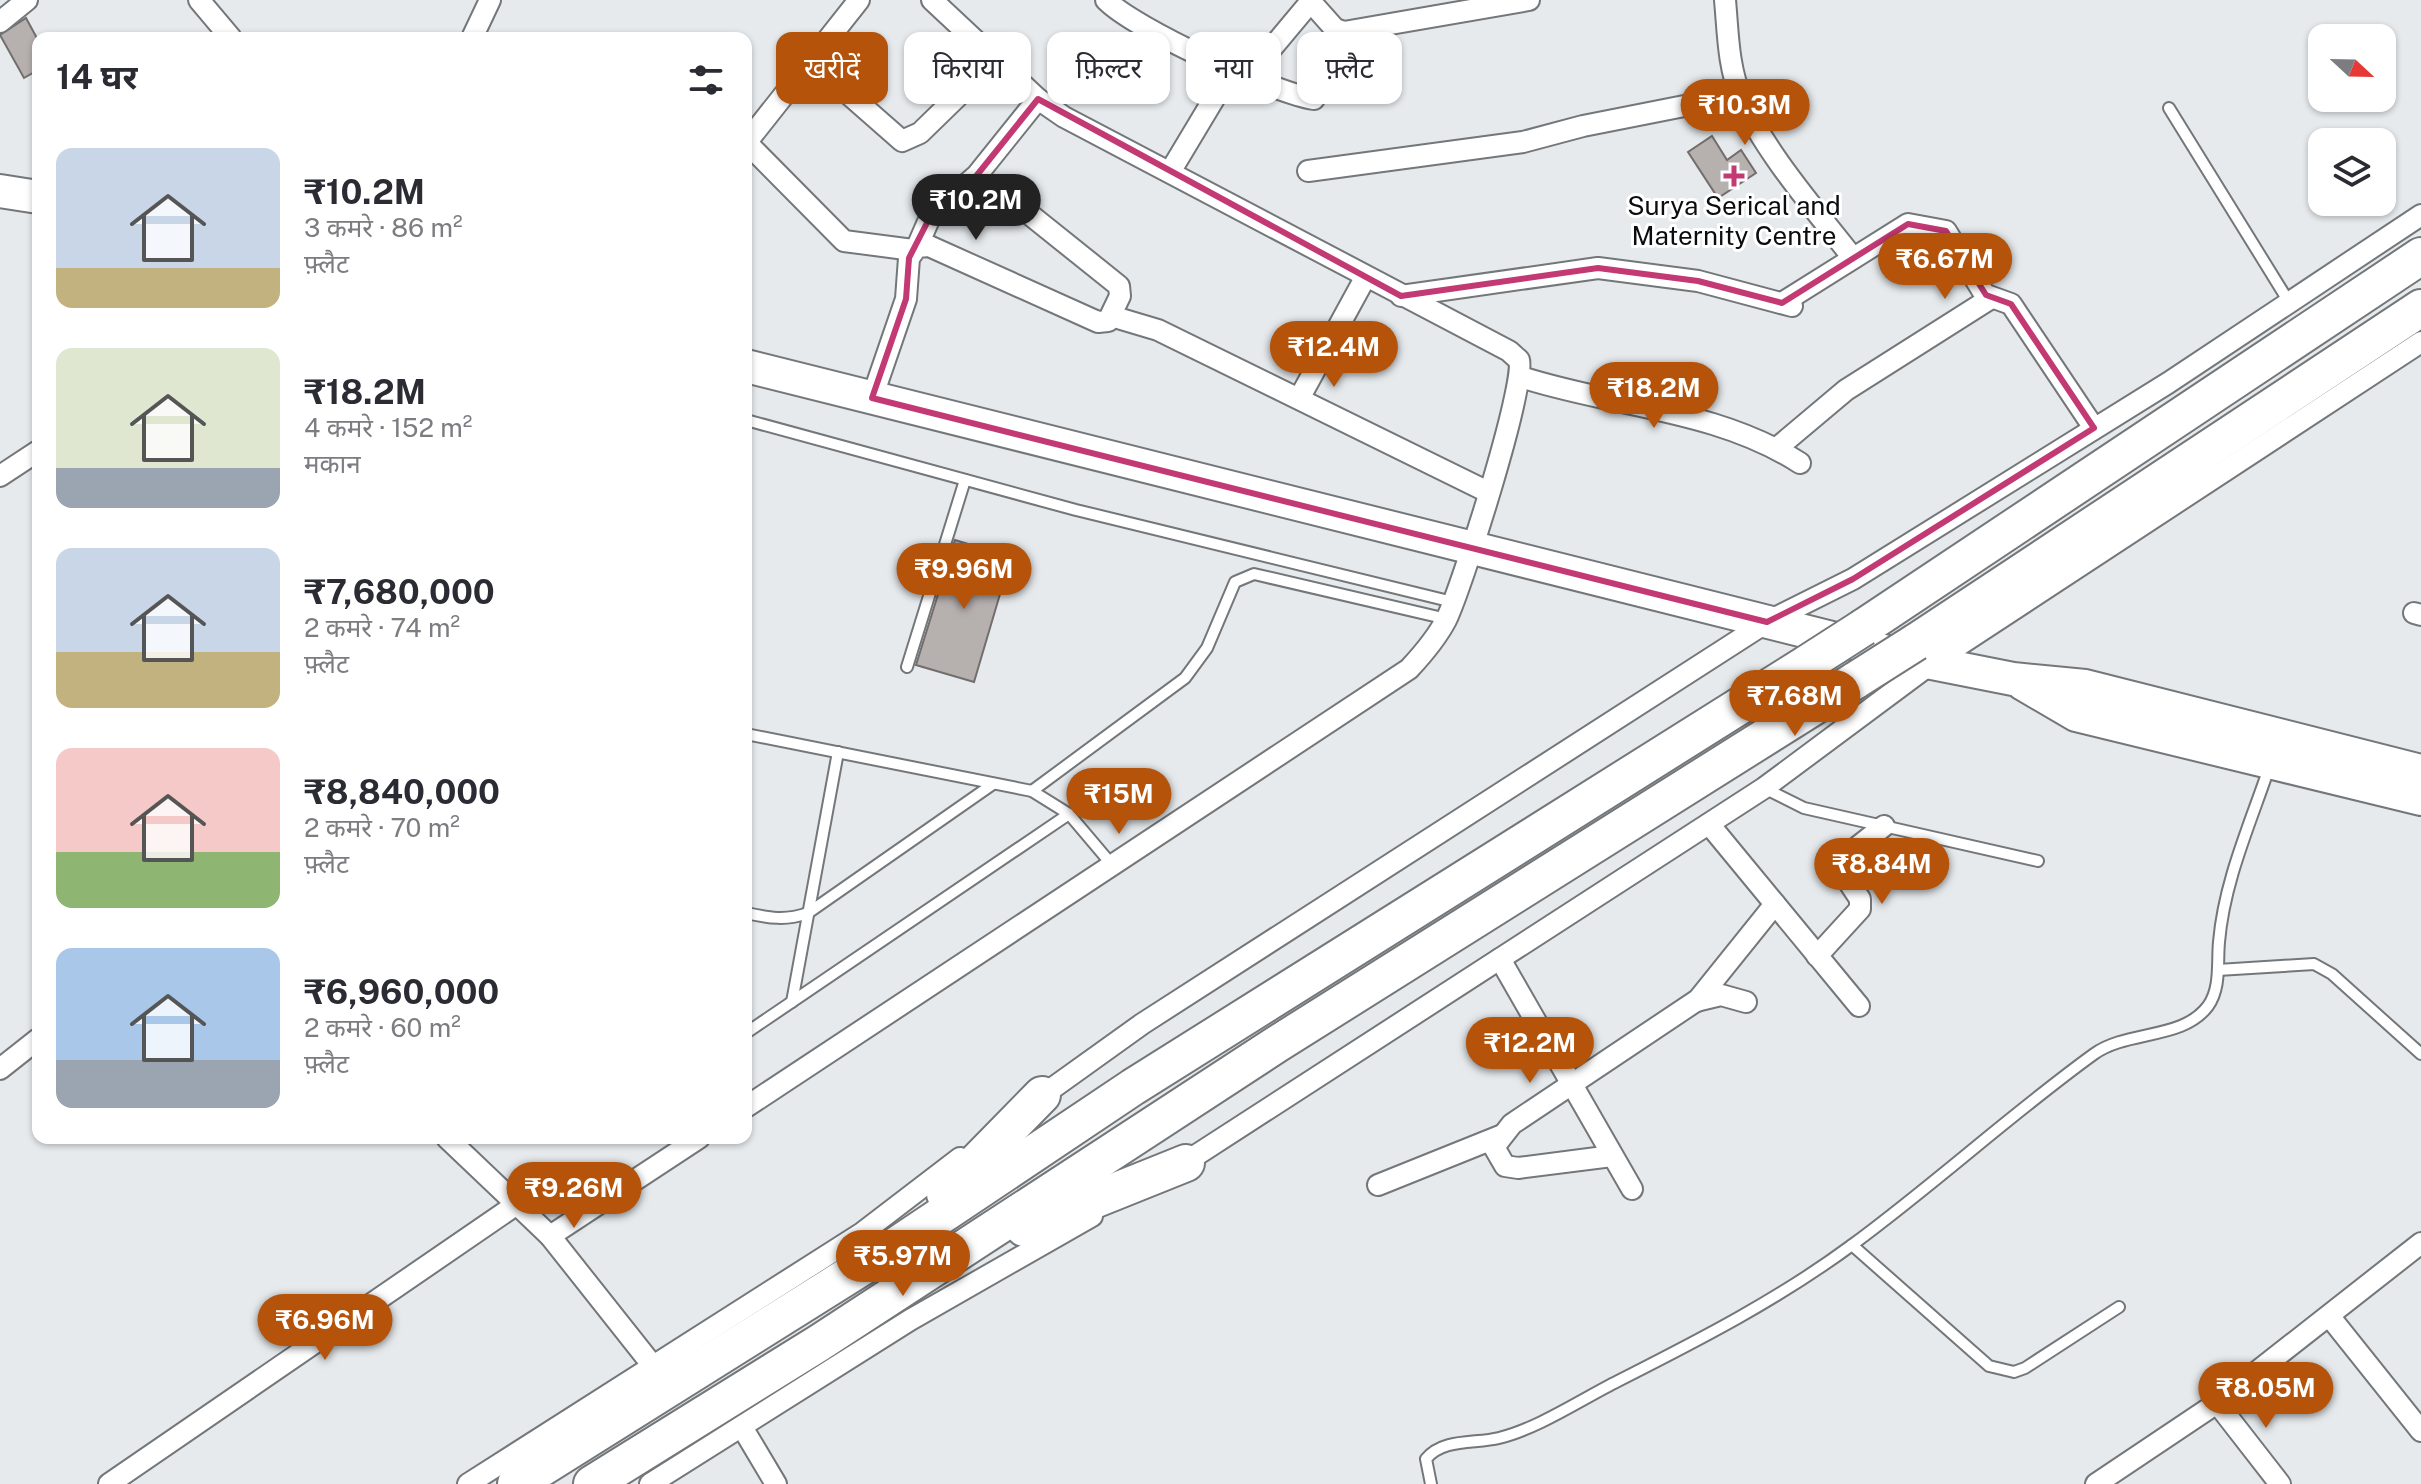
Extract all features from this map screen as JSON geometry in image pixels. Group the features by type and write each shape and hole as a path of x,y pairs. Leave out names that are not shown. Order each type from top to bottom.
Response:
{"highway":[{"path":"516,1484 894,1247 1133,1087 1864,627 2421,256"},
{"path":"592,1484 1277,1044 1856,680 1924,652 2421,308"},
{"path":"894,1247 1042,1095"},
{"path":"946,1259 1186,1163"}],"main road":[{"path":"0,191 32,196"},
{"path":"752,368 1189,480 1473,545 1767,622 1924,652 2013,679 2085,686 2421,771"},
{"path":"2013,679 2076,715 2421,799"}],"street":[{"path":"0,22 27,0"},
{"path":"199,0 226,32"},
{"path":"475,32 490,0"},
{"path":"932,0 968,32"},
{"path":"1106,0 1186,44"},
{"path":"1281,37 1311,1 1335,29 1344,32 1529,0"},
{"path":"1725,0 1732,61 1740,95 1770,145 1853,258"},
{"path":"831,32 849,3"},
{"path":"752,1103 1409,669 1430,646 1450,610 1473,545 1521,377 1519,360 1509,351 1365,278 1064,117 1031,92"},
{"path":"1308,171 1523,142 1583,126 1740,95"},
{"path":"872,398 906,299 906,269 931,215 977,175 1038,99"},
{"path":"752,135 777,104"},
{"path":"860,104 902,141 920,133 950,104"},
{"path":"1170,172 1211,104"},
{"path":"752,148 844,241 915,248 929,246 1104,323 1111,316 1120,296 1119,286 1018,205"},
{"path":"468,1484 862,1233 1042,1095 1142,1024 1767,622 1853,579 2094,428 2421,215"},
{"path":"1401,296 1598,268 1698,281 1791,306 1853,258 1908,224 1946,231 1988,300 1846,390 1777,448"},
{"path":"1300,397 1365,278"},
{"path":"1986,295 2011,304 2094,428"},
{"path":"1111,316 1158,330 1300,397 1488,492"},
{"path":"650,1484 910,1320 1186,1163 1764,788 1924,652 2421,342"},
{"path":"1521,377 1569,393 1663,410 1777,448 1800,463"},
{"path":"0,476 32,455"},
{"path":"1709,824 1859,1006"},
{"path":"1817,956 1860,909 1860,899 1838,866 1841,860 1884,826"},
{"path":"1378,1185 1500,1136 1570,1083 1696,1001 1775,904"},
{"path":"1500,959 1632,1189"},
{"path":"1696,1001 1721,995 1746,1002"},
{"path":"0,1069 32,1044"},
{"path":"1500,1136 1494,1147 1497,1157 1505,1166 1518,1168 1612,1156"},
{"path":"453,1144 550,1236 653,1366"},
{"path":"550,1236 690,1144"},
{"path":"109,1484 517,1204"},
{"path":"2098,1483 2217,1403 2421,1243"},
{"path":"2330,1317 2421,1431"},
{"path":"2217,1403 2280,1484"},
{"path":"742,1427 776,1484"}],"lane":[{"path":"2169,108 2289,302"},
{"path":"752,422 1450,610"},
{"path":"907,667 965,480"},
{"path":"1032,791 1185,678 1207,648 1230,590 1242,576 1254,574 1450,610"},
{"path":"752,735 1032,791 1069,814 1113,866"},
{"path":"792,1002 838,752"},
{"path":"1431,1484 1426,1459 1432,1451 1443,1446 1514,1433 1710,1335 1790,1288 1852,1245 2113,1041 2181,1026 2197,1018 2209,1005 2217,986 2228,889 2271,762"},
{"path":"752,914 783,919 808,913 993,784"},
{"path":"1764,788 1804,808 2038,861"},
{"path":"752,1029 1069,814"},
{"path":"2218,970 2314,964 2332,974 2421,1054"},
{"path":"1852,1245 1989,1366 2001,1371 2025,1368 2119,1307"}],"highlighted area":[{"path":"1038,99 1401,296 1598,268 1698,281 1782,303 1908,224 1946,231 1986,295 2011,304 2094,428 1853,579 1767,622 872,398 906,299 909,258 931,215 977,175"}],"building":[{"path":"26,18 34,32 32,73 24,78 0,35"},
{"path":"1712,136 1727,160 1741,150 1756,173 1718,198 1688,152"},
{"path":"955,540 1011,557 974,682 916,665"}],"place":[{"name":"Surya Serical and Maternity Centre","path":"1734,176"}]}
